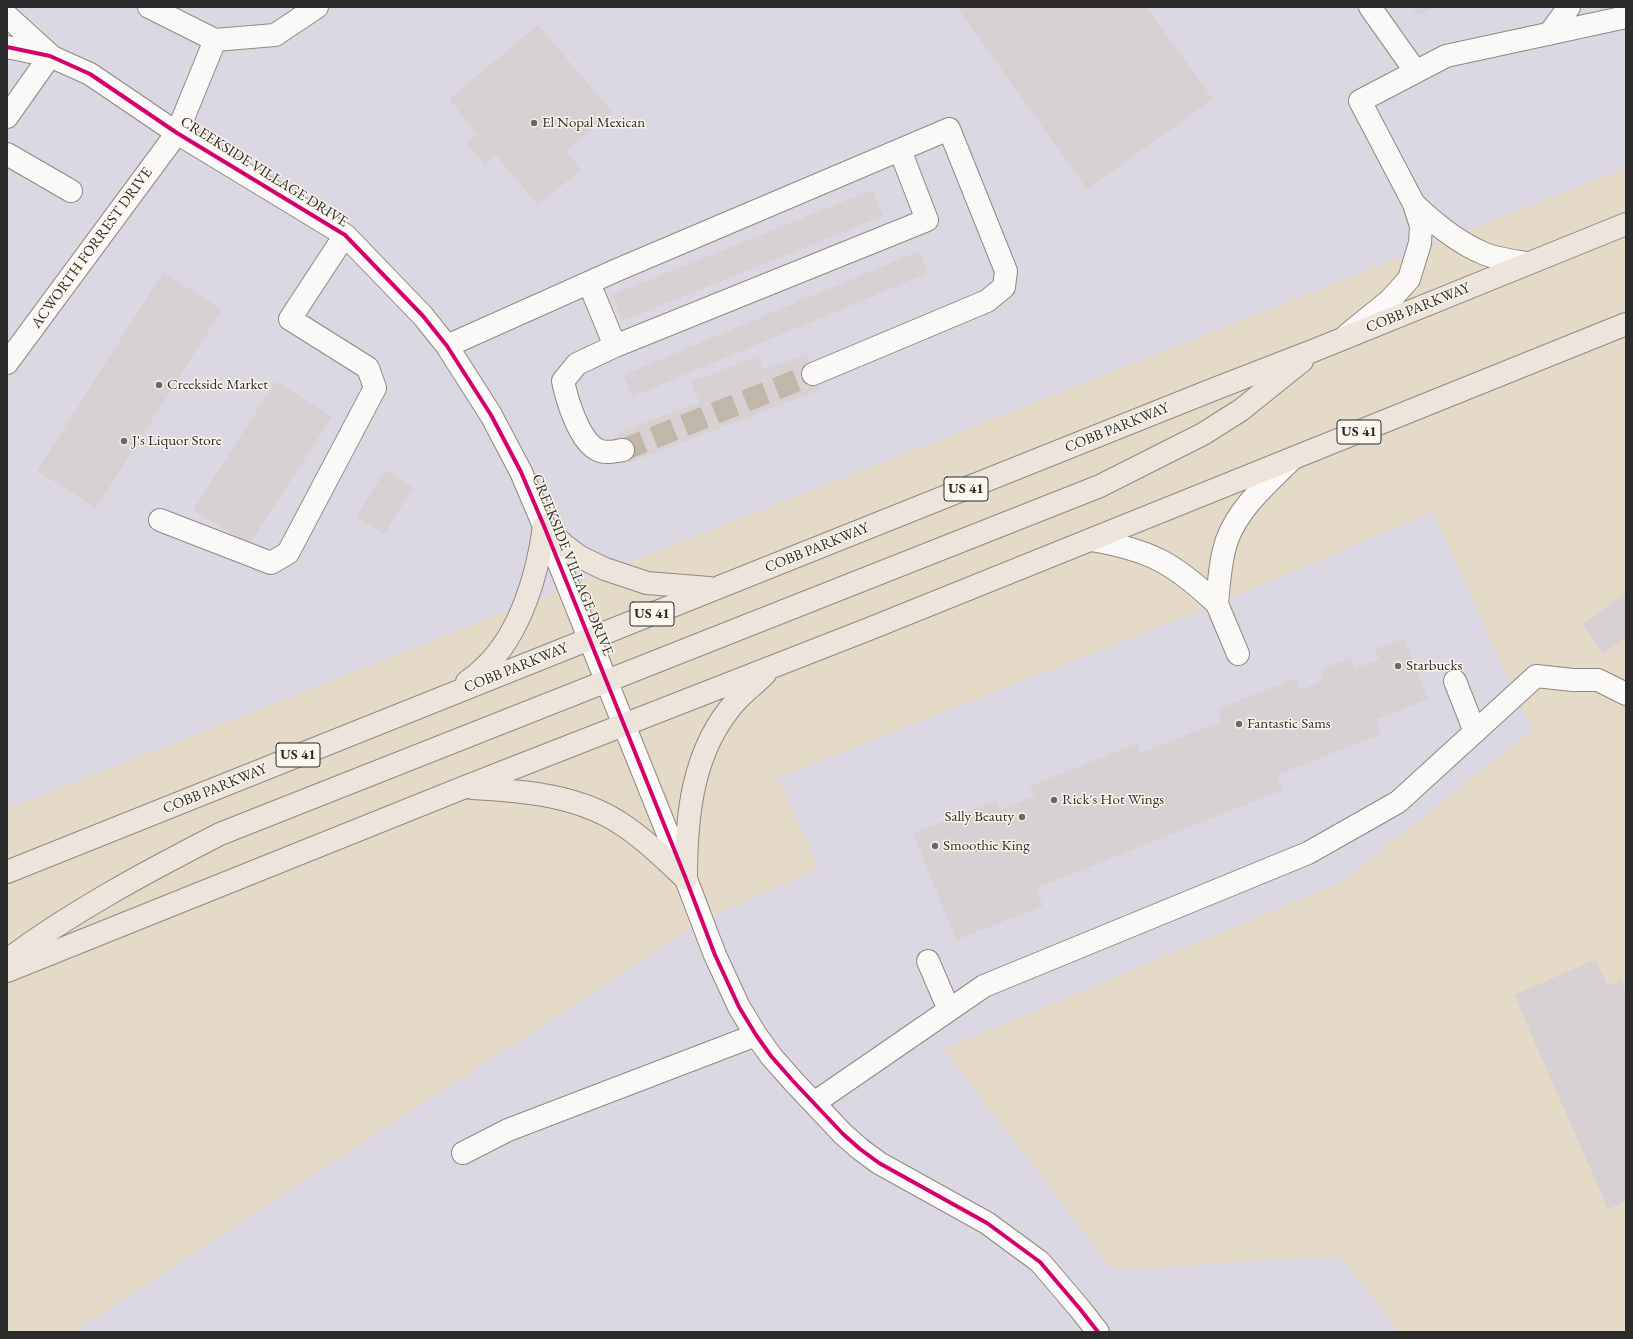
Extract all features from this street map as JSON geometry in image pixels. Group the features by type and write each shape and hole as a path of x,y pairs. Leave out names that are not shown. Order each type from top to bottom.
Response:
{"main road":[{"name":"COBB PARKWAY","path":"7,872 1315,350 1626,224"},
{"name":"US 41","path":"7,971 465,787 1091,540 1626,324"},
{"path":"7,960 90,905 132,880 220,834 1100,486 1203,434 1241,410 1269,390 1315,350"},
{"path":"544,526 564,545 580,557 605,569 647,583 714,589"},
{"path":"456,692 487,666 504,644 516,623 540,555 544,526"},
{"path":"686,879 686,836 690,805 696,776 704,754 713,733 736,701 776,665"},
{"path":"465,787 521,791 562,798 598,810 631,830 651,846 686,879"}],"street":[{"path":"152,8 215,40 275,35 317,7"},
{"path":"1370,7 1416,72"},
{"path":"1549,34 1569,7"},
{"name":"CREEKSIDE VILLAGE DRIVE","path":"7,16 50,56"},
{"path":"1342,339 1390,300 1409,279 1420,243 1421,226 1414,204 1360,101 1446,56 1626,17"},
{"name":"ACWORTH FORREST DRIVE","path":"7,363 176,133 215,40"},
{"name":"CREEKSIDE VILLAGE DRIVE","path":"7,47 50,56 90,74 176,133 345,235 423,316 447,346 491,415 521,472 624,724 725,978 756,1035 771,1056 843,1134 879,1163 987,1223 1040,1262 1080,1308 1098,1332"},
{"path":"7,117 50,56"},
{"path":"447,346 589,283 948,129 1006,271 1004,287 987,301 813,374"},
{"path":"623,450 610,452 598,450 584,438 568,405 563,381 577,364 615,346 927,220 900,150"},
{"path":"7,154 71,190"},
{"path":"1414,204 1432,221 1463,243 1486,254 1528,263"},
{"path":"160,520 271,563 288,553 375,388 368,368 290,319 345,235"},
{"path":"589,283 615,346"},
{"path":"1217,604 1221,565 1227,541 1236,522 1252,500 1292,459"},
{"path":"1091,540 1121,545 1153,556 1183,574 1217,604 1238,654"},
{"path":"814,1103 984,986 1308,853 1398,802 1536,676 1573,680 1598,680 1626,694"},
{"path":"1455,681 1475,732"},
{"path":"928,961 949,1010"},
{"path":"463,1153 508,1130 756,1035"}],"shaded area":[{"path":"7,7 1626,7 1626,168 7,809"},
{"path":"1433,512 1532,730 1341,882 944,1049 1113,1270 1340,1256 1399,1332 73,1332 702,921 819,868 778,778 1217,604"}],"building":[{"path":"957,7 1146,7 1213,99 1087,189"},
{"path":"1413,7 1436,7 1417,15"},
{"name":"El Nopal Mexican","path":"538,25 612,112 566,151 581,170 538,205 496,155 485,165 467,143 477,134 449,99"},
{"path":"872,190 883,216 622,321 612,295"},
{"path":"919,251 928,273 632,397 623,375"},
{"path":"163,272 222,310 96,508 37,471"},
{"path":"806,354 820,390 628,463 617,433 699,402 691,382 758,356 763,370"},
{"path":"276,381 332,417 249,545 193,510"},
{"path":"385,470 413,488 384,534 356,517"},
{"path":"1626,593 1626,638 1603,654 1582,624"},
{"path":"1404,638 1428,699 1376,720 1381,734 1277,775 1283,790 1036,888 1043,906 956,940 913,833 997,800 1000,810 1034,796 1030,786 1137,743 1141,753 1222,721 1217,709 1296,678 1300,690 1324,680 1320,670 1350,658 1354,669 1379,659 1375,649"},
{"path":"1596,959 1608,986 1621,980 1626,992 1626,1201 1608,1209 1514,995"}],"tunnel":[{"path":"623,450 813,374"}],"cycle path":[{"path":"7,47 50,56 90,74 177,133 345,235 423,316 447,346 491,415 521,472 686,879 715,955 739,1007 756,1035 771,1056 793,1081 843,1134 860,1149 879,1163 987,1223 1040,1262 1098,1332"}],"place":[{"name":"El Nopal Mexican","path":"534,123"},
{"name":"Creekside Market","path":"159,385"},
{"name":"J's Liquor Store","path":"124,441"},
{"name":"Starbucks","path":"1398,666"},
{"name":"Fantastic Sams","path":"1239,724"},
{"name":"Rick's Hot Wings","path":"1054,800"},
{"name":"Sally Beauty","path":"1022,817"},
{"name":"Smoothie King","path":"935,846"}]}
